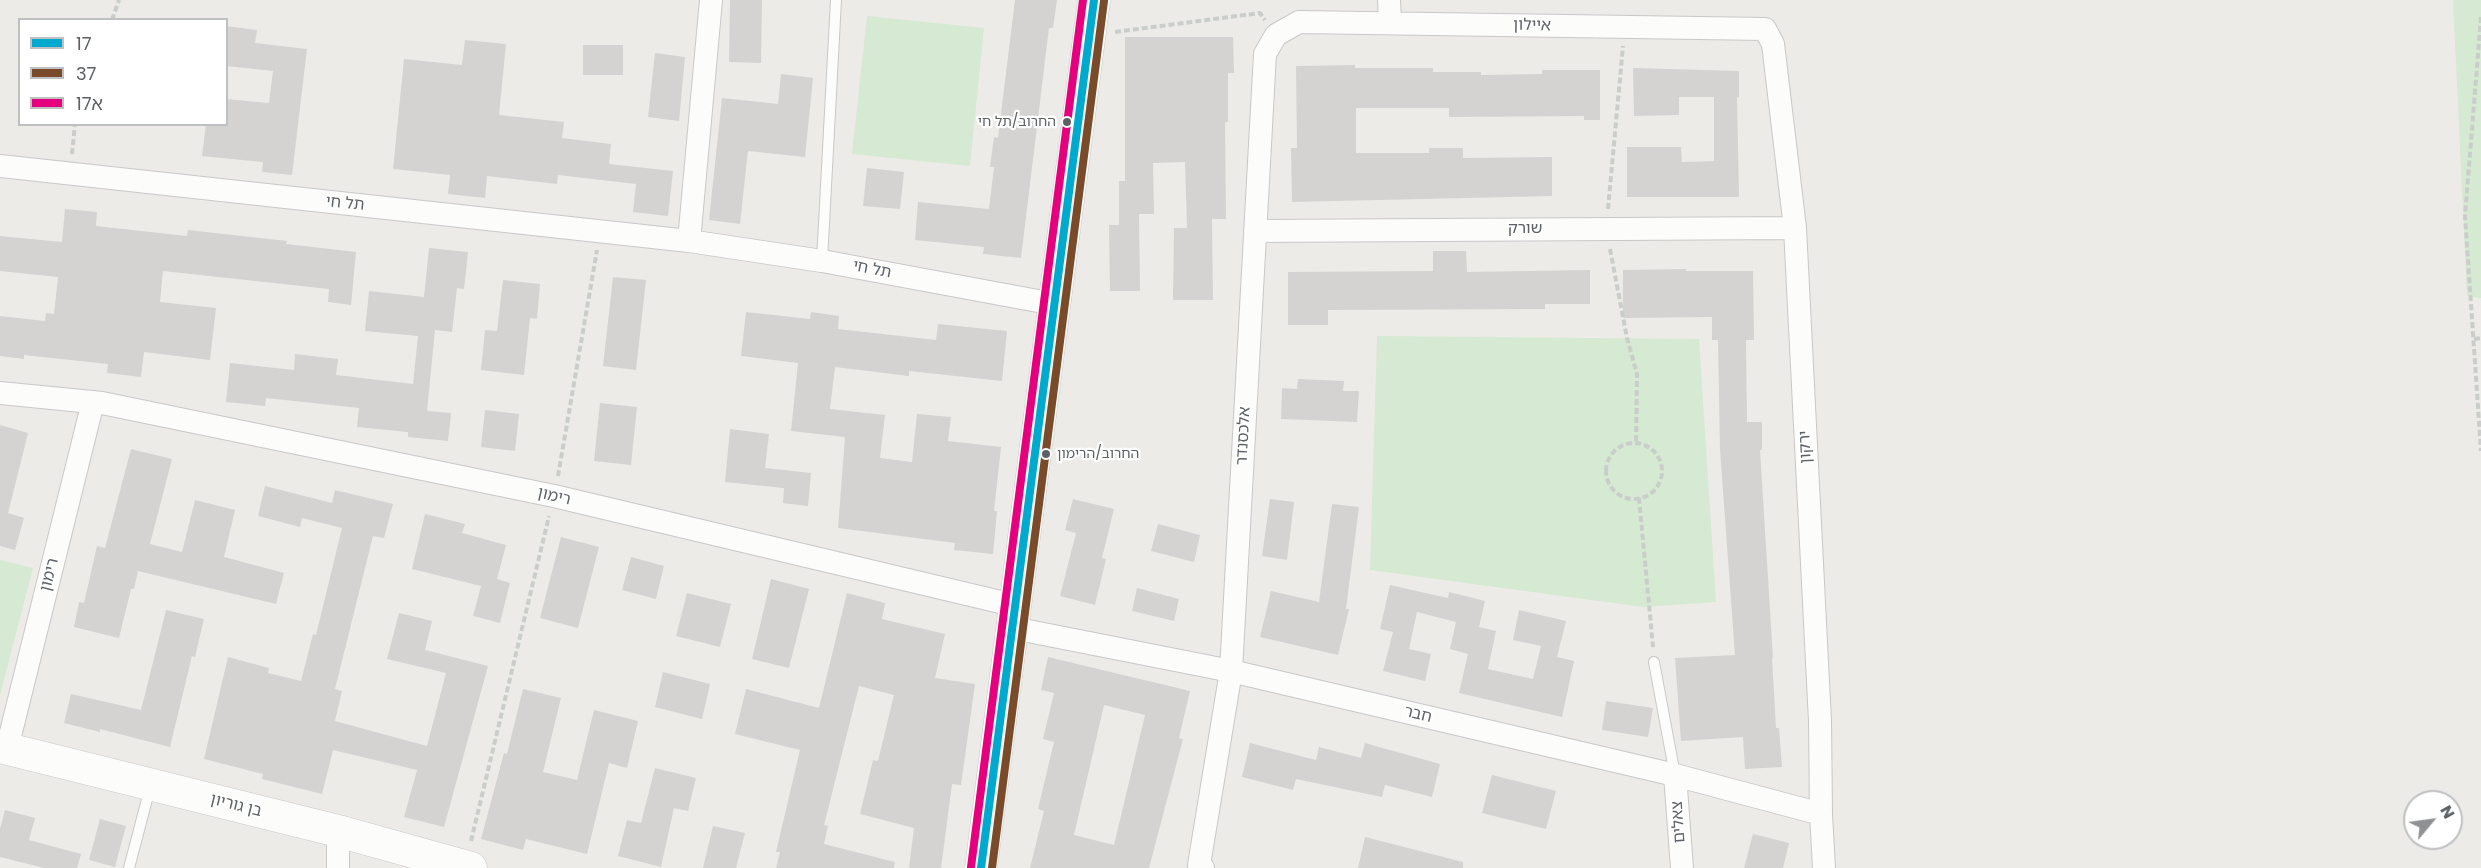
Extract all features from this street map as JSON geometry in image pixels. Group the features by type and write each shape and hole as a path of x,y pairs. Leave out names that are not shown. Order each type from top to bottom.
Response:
{"street":[{"path":"689,241 711,0"},
{"path":"981,868 1094,0"},
{"path":"1389,0 1390,23"},
{"name":"איילון","path":"1276,35 1299,22 1765,29"},
{"name":"ירקון","path":"1765,29 1773,44 1795,228 1820,721 1824,868"},
{"name":"אלכסנדר","path":"1201,867 1231,671 1264,54 1276,35"},
{"name":"תל חי","path":"0,166 689,241 822,261 1054,304"},
{"name":"שורק","path":"1255,231 1795,228"},
{"name":"רימון","path":"0,393 93,402 554,496 1013,617"},
{"name":"רימון","path":"3,747 93,402"},
{"name":"חבר","path":"1013,617 1231,671 1675,775 1821,814"},
{"name":"בן גוריון","path":"3,747 338,831 468,867"},
{"name":"צאלים","path":"1675,775 1682,868"},
{"path":"338,831 338,868"}],"lane":[{"path":"822,261 836,0"},
{"path":"1654,662 1675,775"},
{"path":"129,868 151,784"}],"path":[{"path":"113,18 119,0"},
{"path":"1088,35 1260,13 1276,35"},
{"path":"2481,17 2465,216 2481,451"},
{"path":"72,174 75,126"},
{"path":"468,867 554,496 601,232"},
{"path":"2474,339 2481,338"},
{"path":"1636,443 1647,446 1659,458 1662,467 1658,486 1648,495 1639,498 1627,498 1618,494 1607,476 1607,467 1612,454 1626,444 1636,443"},
{"path":"1639,498 1654,662"}],"green space":[{"path":"2453,0 2481,0 2481,298 2467,296"},
{"path":"867,16 984,28 970,166 852,154"},
{"path":"1377,336 1699,339 1716,602 1643,607 1370,570"},
{"path":"0,560 33,568 0,695"}],"building":[{"path":"730,0 762,0 761,63 729,62"},
{"path":"1015,0 1057,0 1053,28 1049,28 1021,258 983,254 984,247 915,240 918,202 989,209 994,167 990,167 994,137 998,138"},
{"path":"228,26 257,30 255,43 307,49 292,175 262,172 263,162 202,156 206,126 228,126 228,99 269,103 273,71 228,66"},
{"path":"1125,37 1233,37 1234,73 1228,73 1228,122 1225,122 1226,219 1212,219 1213,300 1173,300 1174,228 1187,228 1185,162 1153,163 1154,214 1139,214 1140,291 1110,291 1109,225 1119,225 1119,181 1125,181"},
{"path":"465,40 506,44 499,115 564,122 562,138 611,144 609,164 673,171 668,216 633,212 636,184 558,175 557,184 487,176 485,198 448,194 450,175 393,169 404,59 462,65"},
{"path":"583,45 623,45 623,75 583,75"},
{"path":"655,53 685,57 679,121 648,117"},
{"path":"1355,65 1355,68 1433,68 1433,72 1481,72 1481,75 1542,74 1542,70 1600,70 1600,120 1584,120 1584,116 1449,117 1449,108 1356,108 1356,153 1429,153 1429,148 1463,148 1463,158 1552,157 1552,196 1292,202 1291,148 1297,148 1296,66"},
{"path":"1633,68 1739,71 1739,97 1737,97 1739,197 1627,197 1627,147 1681,147 1682,162 1714,161 1714,97 1679,97 1679,115 1634,116"},
{"path":"781,74 813,78 805,157 748,151 740,224 709,220 722,98 778,104"},
{"path":"867,168 904,172 900,209 863,206"},
{"path":"65,209 97,212 96,226 187,236 188,230 287,241 286,244 356,252 351,305 328,302 329,289 163,271 160,302 216,308 210,360 144,352 141,377 107,373 108,364 24,355 24,359 0,356 0,316 45,321 46,313 54,314 58,277 0,271 0,236 62,242"},
{"path":"429,248 468,252 464,289 457,288 452,332 435,330 427,411 451,413 448,441 408,437 408,432 357,427 359,408 266,398 265,406 226,402 230,363 294,370 295,354 338,359 336,375 413,384 418,336 365,331 369,291 424,297"},
{"path":"1433,251 1466,251 1467,272 1590,270 1590,304 1545,304 1545,309 1328,310 1328,325 1288,325 1288,272 1433,271"},
{"path":"1686,269 1686,271 1753,271 1754,340 1746,340 1747,422 1762,422 1762,450 1760,450 1776,728 1779,728 1782,767 1745,769 1743,737 1681,741 1675,658 1735,655 1720,450 1718,340 1712,340 1712,317 1623,318 1623,270"},
{"path":"613,277 646,280 636,370 603,366"},
{"path":"503,280 540,284 537,319 530,318 524,375 481,370 485,330 497,331"},
{"path":"746,312 810,319 811,312 839,316 838,329 936,340 938,324 1007,331 1002,381 909,371 909,376 835,367 830,409 885,415 880,458 912,462 917,414 951,417 948,441 1001,447 994,511 997,511 993,554 954,550 955,543 838,528 845,437 791,431 798,363 741,356"},
{"path":"1298,379 1344,381 1343,391 1359,391 1357,422 1281,419 1282,388 1297,389"},
{"path":"600,403 637,407 631,465 594,461"},
{"path":"485,410 519,414 515,451 481,447"},
{"path":"0,425 28,433 8,513 24,518 15,550 0,546"},
{"path":"730,429 769,434 765,468 811,473 808,506 783,503 784,488 725,482"},
{"path":"131,449 172,459 150,544 182,552 195,500 235,510 224,557 284,573 276,604 138,571 134,589 131,589 119,638 74,627 79,602 84,603 97,546 105,548"},
{"path":"265,486 332,503 335,490 393,504 384,538 373,536 335,689 342,691 335,721 427,746 446,673 387,659 399,613 432,621 425,650 488,666 444,827 404,817 417,770 333,750 322,794 262,779 263,774 204,759 228,657 269,668 268,673 301,681 313,634 316,635 342,528 302,518 300,527 258,516"},
{"path":"1073,499 1114,509 1102,558 1106,559 1095,605 1060,596 1076,533 1065,530"},
{"path":"1270,499 1294,502 1287,560 1262,556"},
{"path":"1332,504 1359,507 1346,609 1349,609 1338,655 1260,637 1271,591 1319,602"},
{"path":"425,514 465,524 462,533 506,545 497,579 510,583 500,623 473,616 481,586 412,569"},
{"path":"1158,524 1200,535 1194,562 1151,551"},
{"path":"561,537 599,547 578,628 540,618"},
{"path":"631,557 664,566 656,599 622,590"},
{"path":"771,579 809,589 789,668 752,659"},
{"path":"1390,585 1448,598 1449,592 1485,601 1479,627 1496,631 1488,669 1533,679 1541,646 1513,640 1519,610 1566,621 1557,657 1574,661 1562,717 1459,693 1468,654 1450,649 1456,622 1417,612 1409,649 1431,654 1425,681 1383,671 1393,632 1380,629"},
{"path":"1137,588 1179,599 1174,621 1132,611"},
{"path":"687,593 731,604 720,647 676,636"},
{"path":"847,593 885,603 882,619 945,634 935,678 975,684 961,785 952,784 941,868 909,868 914,828 860,814 873,760 878,761 894,695 859,686 824,825 828,826 824,844 895,862 894,868 776,868 780,852 776,852 800,750 735,734 746,689 819,708"},
{"path":"166,610 204,619 195,657 192,656 170,747 100,729 100,732 64,723 71,694 141,710"},
{"path":"1048,657 1190,691 1179,738 1183,739 1149,868 1030,868 1044,811 1038,809 1054,742 1043,739 1054,693 1041,690","holes":["1104,705 1145,715 1114,845 1074,835"]},
{"path":"663,672 710,684 702,719 655,707"},
{"path":"523,689 561,698 543,772 577,780 594,710 638,721 627,768 609,763 587,854 526,839 523,850 481,839 504,753 507,754"},
{"path":"1606,701 1653,708 1648,737 1602,730"},
{"path":"1250,743 1316,760 1319,747 1361,758 1365,743 1440,764 1432,797 1385,785 1382,797 1296,779 1293,790 1242,777"},
{"path":"655,768 696,778 688,811 674,808 661,867 618,856 627,820 641,823"},
{"path":"1492,775 1556,791 1546,829 1482,813"},
{"path":"5,810 35,818 29,840 81,854 77,868 44,868 0,857 0,829"},
{"path":"100,819 126,826 115,867 89,860"},
{"path":"713,826 745,833 736,868 703,868"},
{"path":"1753,834 1789,843 1783,868 1744,868"},
{"path":"1365,837 1463,862 1463,868 1358,868"}],"transit line":[{"name":"17א","path":"971,867 1083,0"},
{"name":"17","path":"981,868 1094,0"},
{"name":"37","path":"992,868 1104,1"}],"place":[{"name":"החרוב/תל חי","path":"1067,122"},
{"name":"החרוב/הרימון","path":"1046,454"}]}
